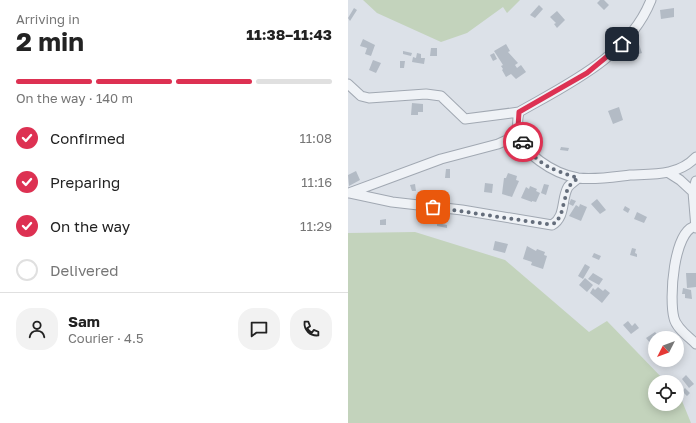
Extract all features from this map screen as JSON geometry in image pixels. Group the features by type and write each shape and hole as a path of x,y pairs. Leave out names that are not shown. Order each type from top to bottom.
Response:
{"street":[{"path":"348,84 361,96 369,98 426,94 441,96 466,119 519,112 587,73 603,60 631,36 642,20 651,0"},
{"path":"519,112 518,128 527,149 549,168 578,178 669,173 685,166 696,157"},
{"path":"349,193 435,161 498,144 509,139 518,128"},
{"path":"669,173 680,180 693,192"},
{"path":"349,193 392,202 462,210 552,225 558,220 561,214 568,187 578,178"},
{"path":"696,180 693,192 696,227 689,230 681,241 675,259 673,300 675,321 696,344"}],"green space":[{"path":"363,0 520,0 507,13 503,7 467,33 441,42 377,13"},
{"path":"415,232 505,260 589,332 607,321 648,363 648,367 651,367 659,375 648,375 648,411 684,411 684,406 691,423 348,423 348,233"}],"building":[{"path":"600,0 604,0 609,5 604,10 597,3"},
{"path":"539,5 543,9 535,18 530,15"},
{"path":"354,8 357,10 350,21 348,18"},
{"path":"674,8 674,17 661,19 660,10"},
{"path":"557,11 565,20 557,28 554,24 556,23 550,17"},
{"path":"363,39 375,45 371,56 365,54 367,48 360,46"},
{"path":"638,41 642,53 636,55 632,43"},
{"path":"506,44 510,51 508,52 518,63 515,65 517,68 521,65 526,72 516,79 511,74 506,77 501,66 503,65 494,51"},
{"path":"431,48 437,48 437,56 430,56"},
{"path":"403,51 412,53 411,56 403,54"},
{"path":"417,53 421,54 421,58 425,58 424,64 412,62 413,57 416,58"},
{"path":"494,53 497,59 493,61 490,55"},
{"path":"373,60 381,63 376,73 369,70"},
{"path":"400,61 405,61 404,68 400,68"},
{"path":"412,103 423,104 423,112 418,112 418,115 411,115"},
{"path":"619,107 623,120 613,124 608,111"},
{"path":"561,147 569,148 568,151 560,150"},
{"path":"446,169 450,169 450,178 445,178"},
{"path":"356,171 360,180 349,186 348,175"},
{"path":"508,173 517,176 516,180 519,181 512,197 502,194 504,178 506,178"},
{"path":"485,183 493,184 492,193 484,192"},
{"path":"415,184 416,191 412,191 410,185"},
{"path":"544,184 549,185 546,195 541,193"},
{"path":"530,186 537,189 536,191 540,193 536,202 521,198 526,187 529,189"},
{"path":"571,199 576,201 573,206 569,204"},
{"path":"597,199 606,210 600,214 591,204"},
{"path":"580,204 587,207 581,221 569,216 576,205 579,207"},
{"path":"625,206 630,209 628,213 623,210"},
{"path":"637,212 647,217 644,223 634,219"},
{"path":"386,219 386,225 380,225 380,220"},
{"path":"437,223 447,225 447,228 437,226"},
{"path":"495,241 508,244 505,253 493,250"},
{"path":"527,246 536,251 537,249 545,252 544,255 547,256 543,269 531,265 532,262 523,259"},
{"path":"632,248 636,249 635,253 637,254 637,257 630,255"},
{"path":"594,253 601,256 599,260 592,257"},
{"path":"585,264 590,267 583,279 578,276"},
{"path":"593,273 603,279 599,285 588,279"},
{"path":"686,273 696,273 696,287 687,288"},
{"path":"585,278 593,285 587,292 579,285"},
{"path":"598,287 603,291 605,289 610,293 602,303 590,293 593,288 595,290"},
{"path":"683,288 691,290 692,299 685,298 685,294 682,294"},
{"path":"628,321 632,326 635,323 639,328 631,334 623,325"},
{"path":"686,375 694,384 689,388 684,382 684,377"},
{"path":"685,388 690,393 687,396 684,393"}],"way so far":[{"path":"433,207 462,210 552,225 556,223 561,214 568,187 578,178 549,168 534,156 523,142"}],"route":[{"path":"523,142 518,128 519,112 587,73 622,44"}]}
